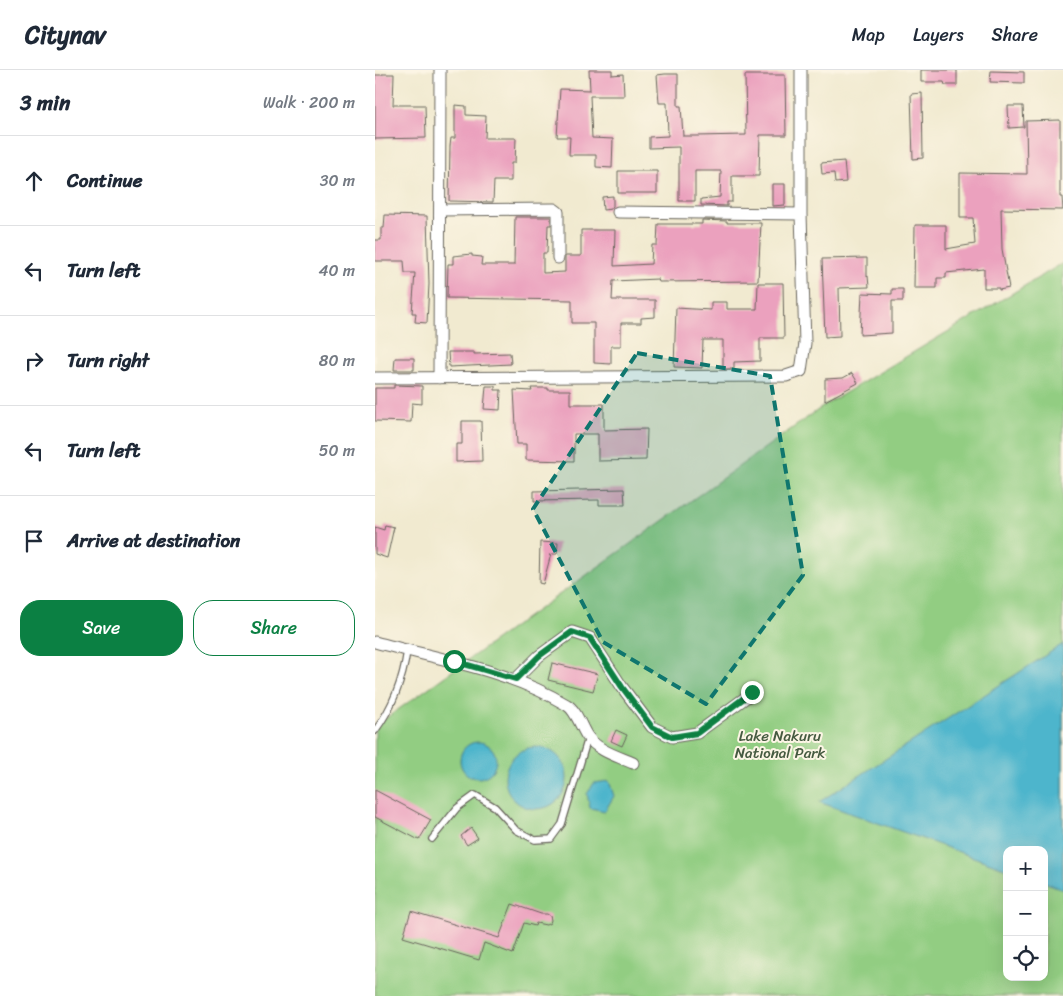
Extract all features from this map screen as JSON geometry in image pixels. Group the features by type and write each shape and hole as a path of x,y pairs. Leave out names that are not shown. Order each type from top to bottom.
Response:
{"street":[{"path":"439,378 440,70"},
{"path":"375,378 787,376 801,371 805,343 801,214 801,70"},
{"path":"440,210 554,209 558,212 558,258"},
{"path":"618,212 801,214"},
{"path":"516,679 539,656 572,632 590,638 622,687 652,727 672,737 697,733 752,692"},
{"path":"375,642 454,661 516,679 569,706 588,738 602,750 633,763"}],"lane":[{"path":"375,731 383,720 403,674 407,651"},
{"path":"432,839 457,808 475,796 495,807 516,830 535,840 551,839 562,824 588,738"}],"highlighted area":[{"path":"637,353 770,376 803,575 706,704 603,642 533,509"}],"green space":[{"name":"Lake Nakuru National Park","path":"1063,263 1063,996 375,996 375,726 825,405"}],"water":[{"path":"1063,644 1063,889 1048,883 1048,846 1003,846 1003,868 819,802"},
{"path":"478,742 485,743 491,747 495,753 495,767 491,773 485,777 478,778 471,777 465,773 461,767 460,760 461,753 465,747 471,743"},
{"path":"536,747 548,749 558,756 565,766 567,778 565,790 558,800 548,807 536,809 524,807 514,800 507,790 505,778 507,766 514,756 524,749"},
{"path":"609,781 614,796 605,811 590,808 587,794 594,783"}],"building":[{"path":"589,70 612,70 612,75 623,74 624,96 590,96 592,138 613,139 612,168 596,167 596,155 569,155 570,137 557,137 560,89 590,90"},
{"path":"921,70 957,70 957,85 945,85 944,82 921,82"},
{"path":"991,71 1024,72 1024,83 990,82"},
{"path":"394,74 393,105 425,105 426,138 375,139 375,75"},
{"path":"678,74 678,106 681,106 683,136 746,135 745,75 785,75 786,135 760,135 759,176 732,176 732,202 727,202 727,206 701,205 701,199 720,197 721,171 695,171 695,201 679,201 679,147 649,148 649,137 668,136 667,103 659,103 657,75"},
{"path":"922,93 923,158 913,159 911,94"},
{"path":"455,105 466,106 466,115 486,116 485,138 516,138 515,163 511,163 511,181 494,181 493,202 449,201 450,146 451,138 455,138"},
{"path":"1008,106 1023,106 1024,127 1009,128"},
{"path":"1060,120 1060,197 1062,197 1063,210 1001,209 1002,249 1009,288 999,290 999,288 984,288 984,269 946,273 946,278 937,278 937,288 914,288 915,225 946,225 946,249 975,244 973,218 960,218 960,173 1027,174 1026,121"},
{"path":"844,161 846,182 835,183 834,173 822,174 821,163"},
{"path":"618,171 657,171 657,193 618,193"},
{"path":"772,184 785,184 785,205 772,206"},
{"path":"613,196 613,206 611,209 603,210 602,197"},
{"path":"385,215 427,216 429,284 427,323 415,322 416,313 412,313 415,273 405,273 404,261 375,261 375,240 381,240 381,228 384,228"},
{"path":"515,217 551,217 551,225 548,225 547,253 543,253 543,273 565,272 565,256 581,256 581,230 615,230 614,266 651,264 652,245 657,245 658,224 702,224 702,220 727,221 727,223 761,223 758,281 659,282 658,279 613,281 612,300 655,300 655,317 641,318 641,323 621,323 621,346 611,346 611,364 594,363 594,323 572,323 572,300 447,298 448,264 453,264 453,256 472,254 472,256 482,257 481,265 514,265"},
{"path":"867,258 869,287 839,288 840,336 825,337 822,259"},
{"path":"758,283 783,283 784,338 760,338 760,361 734,362 734,369 723,369 723,340 703,340 702,368 674,367 676,308 711,310 711,302 727,302 727,309 757,309"},
{"path":"892,289 903,289 903,301 892,301 892,333 860,335 862,293 892,294"},
{"path":"448,352 474,352 474,354 510,353 511,364 449,367"},
{"path":"395,358 414,358 414,370 394,370"},
{"path":"852,373 858,383 825,401 825,379 843,378"},
{"path":"394,385 422,386 422,404 412,403 411,422 375,421 375,388 394,388"},
{"path":"486,386 495,386 495,390 501,390 500,410 484,409"},
{"path":"531,388 570,390 570,404 604,404 604,430 647,429 646,460 598,461 598,434 574,434 574,461 526,460 526,444 517,444 514,390 532,391"},
{"path":"462,421 481,421 482,461 456,462 456,444 462,444"},
{"path":"624,489 625,505 599,505 599,500 534,501 534,491"},
{"path":"385,525 394,527 387,558 375,554 375,527 384,530"},
{"path":"540,542 558,543 557,554 551,554 543,584 539,583"},
{"path":"552,663 598,674 593,691 548,680"},
{"path":"616,730 627,735 622,746 611,741"},
{"path":"375,790 431,820 419,840 375,817"},
{"path":"471,828 478,838 467,845 461,836"},
{"path":"512,904 541,914 547,914 551,920 546,925 536,923 535,926 524,923 513,954 484,943 479,960 403,937 411,911 499,938"}],"route":[{"path":"454,661 516,679 539,656 572,632 590,638 601,652 622,687 652,727 672,737 697,733 752,692"}]}
